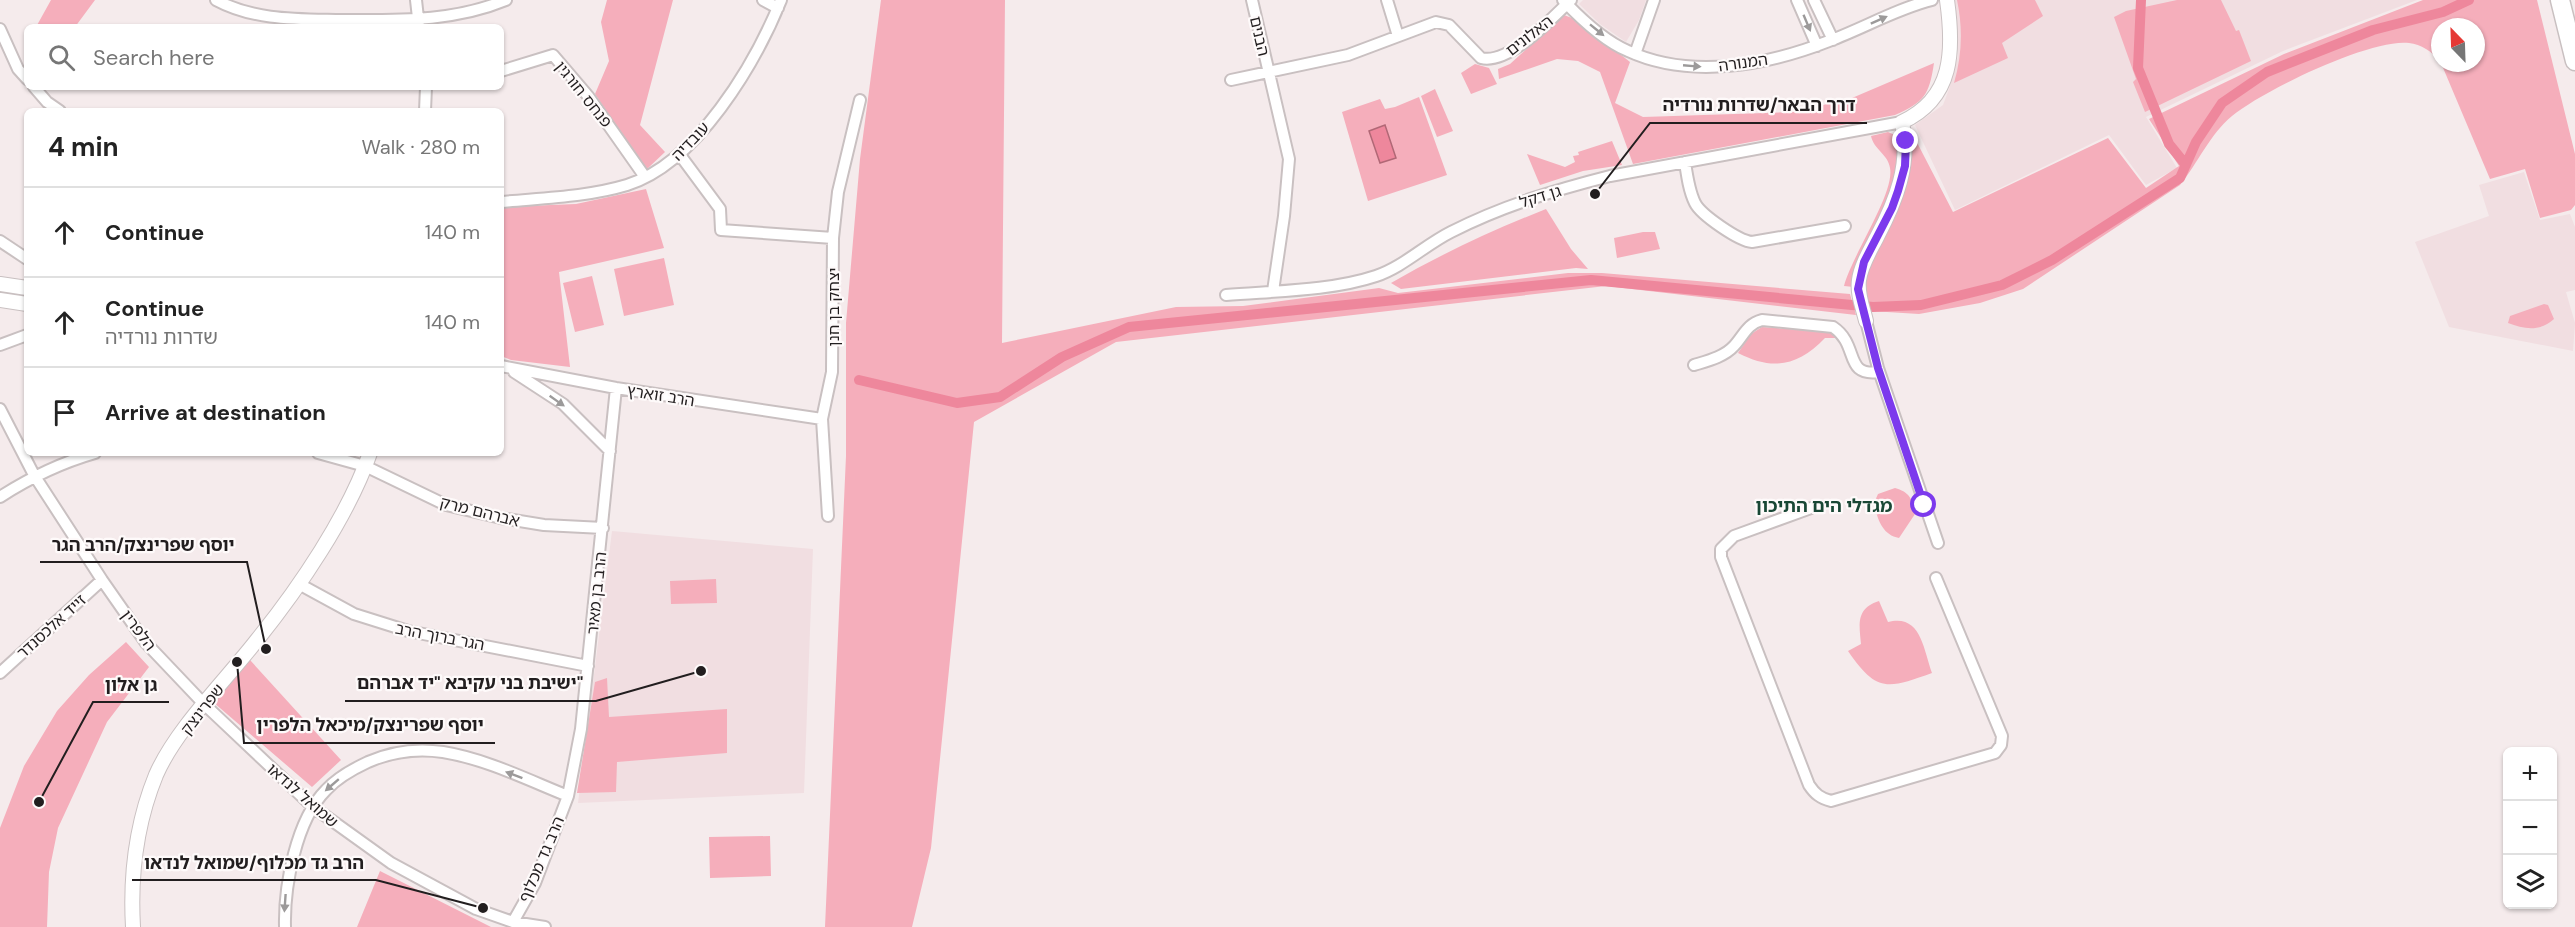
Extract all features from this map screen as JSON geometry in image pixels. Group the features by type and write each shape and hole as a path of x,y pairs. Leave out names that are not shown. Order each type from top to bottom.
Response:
{"highway":[{"path":"2560,0 2575,61"}],"street":[{"path":"216,0 274,19 418,24 506,0"},
{"path":"416,0 418,24"},
{"path":"763,0 779,4"},
{"name":"הבנים","path":"1254,0 1268,72 1289,159 1284,216 1273,291"},
{"path":"1387,0 1398,36"},
{"path":"1631,52 1654,0"},
{"path":"1797,0 1817,46"},
{"path":"1814,0 1833,40"},
{"name":"המנורה","path":"1567,1 1607,38 1631,52 1681,65 1722,66 1757,62 1817,46 1916,2 1932,0"},
{"path":"1938,543 1879,372 1858,289 1864,262 1892,208 1898,191 1906,152 1902,122 1924,110 1938,93 1943,82 1950,45 1947,0"},
{"name":"האלונים","path":"1231,81 1348,55 1419,28 1444,22 1474,53 1488,60 1516,48 1567,1"},
{"name":"עובדיה","path":"504,202 581,195 628,184 645,177 680,155 703,130 748,65 779,4"},
{"path":"0,29 18,69 24,76"},
{"path":"1631,52 1636,31"},
{"name":"פנחס חורגין","path":"504,70 553,55 588,96 645,177"},
{"path":"37,90 56,108"},
{"path":"425,108 426,90"},
{"name":"יצחק בן חנן","path":"828,516 822,419 832,372 833,238 838,192 860,100"},
{"name":"גן דקל","path":"1226,295 1352,282 1378,275 1449,233 1516,203 1610,176 1902,122"},
{"path":"680,155 720,209 721,230 833,238"},
{"path":"1685,162 1691,194 1698,209 1742,240 1752,242 1845,226"},
{"path":"0,241 24,257"},
{"path":"0,284 24,288"},
{"path":"0,300 24,304"},
{"path":"1694,365 1725,354 1734,347 1754,322 1762,320 1833,327 1844,336 1858,370 1864,373 1879,372"},
{"path":"0,345 24,336"},
{"path":"505,368 563,404 610,451"},
{"name":"הרב זוארץ","path":"505,368 616,388 822,419"},
{"name":"הרב בן מאיר","path":"568,796 581,729 616,388"},
{"name":"הלפרין","path":"0,409 24,456"},
{"name":"הלפרין","path":"24,456 34,475 102,580 146,643 204,704"},
{"path":"0,496 34,475 85,456"},
{"name":"אברהם מרק","path":"339,456 368,460 446,505 544,525 603,528"},
{"name":"שפרינצק","path":"133,927 136,843 144,807 157,773 204,704 258,639 299,584 336,523 368,460"},
{"path":"1811,508 1734,536 1721,549 1720,557 1809,784 1815,794 1822,799 1831,801 1995,753 2001,745 2002,736 1936,578"},
{"name":"זייד אלכסנדר","path":"0,672 102,580"},
{"name":"הגר ברוך הרב","path":"299,584 354,614 408,631 588,666"},
{"name":"שמואל לנדאו","path":"204,704 312,807 391,863 476,909 513,922 545,927"},
{"path":"285,927 285,904 290,868 312,807 325,790 358,767 383,756 408,750 442,752 474,759 568,796"},
{"name":"הרב גד מכלוף","path":"513,922 535,883 568,796"}],"shaded area":[{"path":"51,0 95,0 77,24 38,24"},
{"path":"607,0 673,0 640,125 665,152 646,170 595,94 609,61 601,22"},
{"path":"881,0 1005,0 1002,343 1176,307 1243,306 1379,288 1398,293 1568,273 1602,273 1850,294 1856,315 1606,286 1116,342 974,422 931,848 912,927 825,927 846,456 846,323 860,159"},
{"path":"1583,0 1646,0 1639,20 1626,42 1600,24 1579,4"},
{"path":"1954,0 2417,0 2283,51 2146,117 2177,168 2146,185 2109,135 1955,210 1915,125 1943,105 1949,89 1958,57"},
{"path":"1957,0 2035,0 2043,16 2002,43 2008,58 1954,83 1961,42"},
{"path":"2177,0 2221,0 2236,31 2239,30 2251,61 2145,112 2133,82 2136,79 2114,17 2126,11"},
{"path":"2423,0 2537,0 2575,154 2575,205 2571,210 2540,218 2525,169 2490,179 2445,72 2485,72 2485,18 2431,18 2431,53 2418,45 2409,43 2370,49 2318,68 2247,105 2217,131 2180,185 2023,289 1980,303 1919,314 1871,311 1866,282 1873,257 1899,207 1908,168 1910,129 1953,212 2108,138 2146,188 2179,166 2149,119 2284,54"},
{"path":"1564,15 1577,20 1630,62 1615,103 1643,117 1794,112 1852,98 1934,63 1930,83 1924,96 1913,106 1895,115 1633,164 1600,72 1578,61 1557,59 1499,79 1498,69 1510,64"},
{"path":"1475,64 1489,68 1497,84 1471,94 1461,73"},
{"path":"1435,89 1453,131 1437,137 1421,96"},
{"path":"1419,97 1447,175 1368,201 1342,112 1380,99 1385,109"},
{"path":"1385,125 1396,158 1380,163 1369,131"},
{"path":"1888,132 1895,135 1901,144 1898,178 1854,287 1844,286 1848,273 1880,208 1890,179 1889,163 1871,136"},
{"path":"1612,141 1622,165 1583,171 1540,185 1527,154 1565,167 1575,162 1573,156 1579,155 1578,152"},
{"path":"2524,172 2540,220 2570,214 2575,227 2575,290 2566,292 2575,323 2573,351 2449,327 2415,242 2489,216 2479,185"},
{"path":"646,189 664,248 559,272 570,367 504,357 504,207 576,204"},
{"path":"1546,209 1571,249 1588,269 1576,268 1401,289 1391,283 1467,243"},
{"path":"1655,232 1660,249 1617,258 1614,238"},
{"path":"664,258 674,305 624,316 614,269"},
{"path":"592,276 604,325 575,332 563,283"},
{"path":"2544,304 2548,305 2554,319 2549,323 2532,328 2508,323 2510,316"},
{"path":"1762,327 1831,332 1836,338 1825,338 1805,355 1784,363 1763,362 1738,353 1751,334"},
{"path":"1895,488 1904,491 1909,496 1917,511 1899,538 1884,530 1874,503 1878,494"},
{"path":"612,531 813,549 804,793 578,803"},
{"path":"716,579 717,603 671,604 670,581"},
{"path":"1879,601 1888,622 1908,623 1914,628 1923,644 1932,673 1904,682 1884,684 1875,681 1858,665 1848,651 1861,644 1860,623 1863,612"},
{"path":"126,642 149,667 107,722 58,828 49,872 47,927 0,927 0,828 24,766 57,711 89,675"},
{"path":"250,660 341,760 312,787 213,702"},
{"path":"607,678 609,717 727,709 727,753 617,762 616,792 577,793 595,682"},
{"path":"770,836 771,876 710,878 709,837"},
{"path":"380,871 491,927 357,927"}],"waterway":[{"path":"2141,0 2138,68 2169,144 2186,165"},
{"path":"859,380 957,403 1000,397 1062,357 1129,327 1591,280 1873,307 1921,305 2002,285 2052,260 2180,178 2196,142 2222,103 2267,72 2373,30 2443,12 2469,0"}],"place":[{"name":"דרך הבאר/שדרות נורדיה","path":"1595,194"},
{"name":"יוסף שפרינצק/הרב הגר","path":"266,649"},
{"name":"יוסף שפרינצק/מיכאל הלפרין","path":"237,662"},
{"name":"ישיבת בני עקיבא \"יד אברהם\"","path":"701,671"},
{"name":"גן אלון","path":"39,802"},
{"name":"הרב גד מכלוף/שמואל לנדאו","path":"483,908"}],"district":[{"name":"מגדלי הים התיכון","path":"1824,506"}],"route":[{"path":"1906,141 1905,166 1898,191 1892,208 1864,262 1858,289 1878,368 1924,505"}]}
